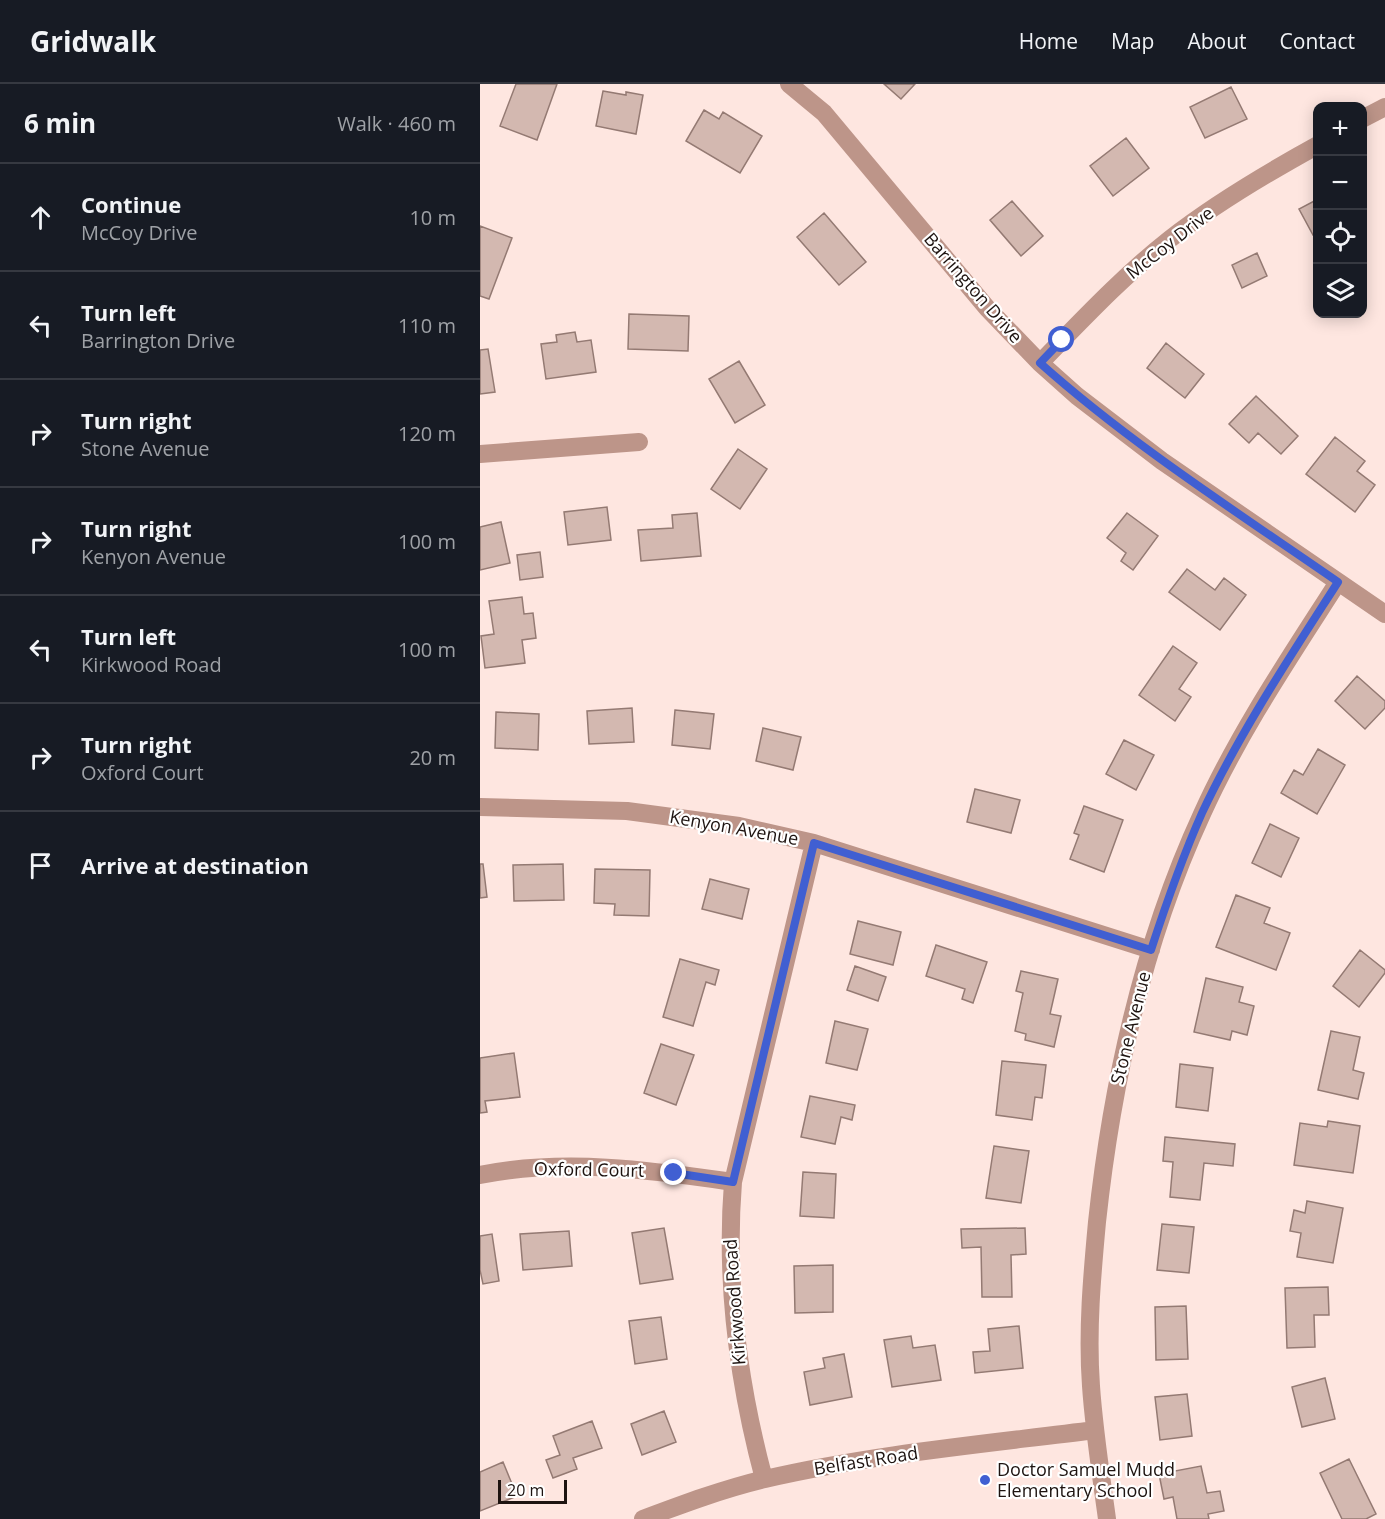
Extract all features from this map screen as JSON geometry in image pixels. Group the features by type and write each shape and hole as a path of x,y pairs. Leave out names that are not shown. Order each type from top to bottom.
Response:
{"street":[{"name":"Barrington Drive","path":"789,84 824,113 854,146 987,308 1040,363 1077,396 1117,428 1385,614"},
{"path":"1367,116 1385,107"},
{"name":"McCoy Drive","path":"1040,363 1103,299 1170,238 1248,185 1313,147"},
{"path":"480,453 639,442"},
{"name":"Stone Avenue","path":"1107,1519 1091,1384 1090,1322 1092,1277 1105,1150 1126,1041 1151,950 1174,881 1202,814 1263,701 1338,582"},
{"name":"Kenyon Avenue","path":"480,807 567,808 638,813 739,826 814,843 1151,950"},
{"name":"Kirkwood Road","path":"764,1479 750,1426 735,1335 731,1291 730,1223 733,1182 814,843"},
{"name":"Oxford Court","path":"480,1175 531,1169 607,1168 674,1173 733,1182"},
{"name":"Belfast Road","path":"643,1519 764,1479 893,1456 1095,1430"}],"building":[{"path":"516,84 557,84 537,140 500,126"},
{"path":"884,84 915,84 901,99"},
{"path":"1231,87 1247,119 1205,138 1190,107"},
{"path":"603,91 643,95 636,134 596,126"},
{"path":"704,110 719,119 723,112 762,136 740,173 686,141"},
{"path":"1126,138 1149,168 1113,196 1090,166"},
{"path":"1012,201 1043,236 1021,256 990,220"},
{"path":"1313,202 1313,235 1299,209"},
{"path":"824,213 866,262 839,285 797,237"},
{"path":"480,226 512,238 489,299 480,296"},
{"path":"1257,253 1267,276 1242,288 1232,265"},
{"path":"629,314 689,316 688,351 628,349"},
{"path":"575,332 577,342 591,340 596,372 546,379 541,344 557,342 556,335"},
{"path":"1166,343 1204,374 1185,398 1147,368"},
{"path":"488,349 495,392 480,394 480,350"},
{"path":"739,361 765,405 735,423 709,379"},
{"path":"1256,396 1298,436 1281,454 1258,433 1249,443 1229,424"},
{"path":"1335,437 1365,461 1357,471 1375,485 1355,512 1306,474"},
{"path":"738,449 767,469 740,509 711,489"},
{"path":"607,507 611,540 568,545 564,512"},
{"path":"697,513 701,556 641,561 638,530 673,528 672,515"},
{"path":"1127,513 1158,536 1133,570 1121,561 1126,553 1107,538"},
{"path":"501,522 510,563 480,570 480,527"},
{"path":"540,552 543,577 520,580 517,555"},
{"path":"1187,569 1215,590 1224,578 1246,595 1220,630 1169,592"},
{"path":"522,597 524,614 533,613 536,638 522,640 525,663 485,668 481,636 494,634 489,601"},
{"path":"1173,646 1197,663 1179,689 1191,697 1175,721 1139,695"},
{"path":"1357,676 1385,701 1385,708 1365,729 1335,701"},
{"path":"632,708 634,742 589,744 587,711"},
{"path":"675,710 714,714 710,749 672,745"},
{"path":"496,712 539,714 538,750 495,748"},
{"path":"763,728 801,737 793,770 756,761"},
{"path":"1124,740 1154,755 1136,790 1106,774"},
{"path":"1318,749 1345,765 1317,814 1281,793 1294,770 1303,775"},
{"path":"975,789 1020,800 1011,833 967,822"},
{"path":"1084,806 1123,820 1104,872 1070,859 1079,835 1074,833"},
{"path":"1270,824 1299,838 1281,877 1252,863"},
{"path":"480,864 483,864 487,897 480,898"},
{"path":"563,864 564,900 514,901 513,865"},
{"path":"595,869 650,870 649,916 614,915 615,904 594,903"},
{"path":"710,879 749,889 742,919 702,909"},
{"path":"1236,895 1270,908 1264,923 1290,933 1276,970 1216,947"},
{"path":"858,921 901,932 893,965 850,954"},
{"path":"936,945 987,962 973,1003 962,999 965,989 926,976"},
{"path":"1360,950 1385,970 1385,973 1359,1007 1333,986"},
{"path":"680,959 719,970 715,985 706,982 693,1026 663,1017"},
{"path":"855,966 886,977 878,1001 847,990"},
{"path":"1021,971 1058,979 1050,1014 1061,1016 1054,1047 1025,1040 1026,1034 1015,1031 1023,993 1016,991"},
{"path":"1206,978 1243,987 1239,1002 1254,1006 1247,1035 1232,1031 1230,1040 1194,1032"},
{"path":"835,1021 868,1029 857,1070 826,1063"},
{"path":"1331,1031 1360,1037 1353,1070 1364,1073 1358,1099 1318,1090"},
{"path":"661,1044 694,1055 676,1105 644,1093"},
{"path":"514,1053 520,1097 485,1101 487,1112 480,1113 480,1058"},
{"path":"1002,1061 1046,1065 1042,1098 1035,1097 1032,1120 996,1115"},
{"path":"1180,1064 1213,1068 1208,1111 1176,1107"},
{"path":"810,1096 855,1105 852,1120 841,1117 835,1144 801,1137"},
{"path":"1328,1121 1360,1126 1353,1173 1294,1165 1300,1123 1327,1127"},
{"path":"1165,1137 1235,1144 1233,1166 1204,1163 1200,1200 1170,1197 1173,1162 1163,1161"},
{"path":"994,1146 1029,1151 1021,1203 986,1198"},
{"path":"803,1172 836,1174 834,1218 800,1216"},
{"path":"1307,1201 1343,1208 1333,1263 1297,1257 1301,1233 1290,1231 1294,1210 1305,1213"},
{"path":"1162,1224 1194,1227 1189,1273 1157,1270"},
{"path":"664,1228 673,1279 640,1284 632,1233"},
{"path":"1025,1228 1026,1254 1011,1255 1012,1297 982,1297 981,1247 962,1248 961,1229"},
{"path":"569,1231 572,1266 523,1270 520,1234"},
{"path":"492,1234 499,1281 483,1284 480,1270 480,1236"},
{"path":"833,1265 833,1312 795,1313 794,1266"},
{"path":"1328,1287 1329,1315 1314,1315 1315,1347 1287,1348 1285,1288"},
{"path":"1186,1306 1188,1359 1156,1360 1155,1307"},
{"path":"661,1317 667,1359 635,1364 629,1321"},
{"path":"1019,1326 1023,1368 975,1373 973,1352 990,1351 988,1329"},
{"path":"911,1336 913,1348 935,1345 941,1380 892,1387 884,1340"},
{"path":"844,1354 852,1397 810,1405 804,1372 825,1368 823,1358"},
{"path":"1325,1378 1335,1419 1302,1427 1292,1387"},
{"path":"1187,1394 1192,1436 1160,1440 1155,1397"},
{"path":"664,1411 676,1442 642,1455 631,1424"},
{"path":"592,1421 602,1448 573,1458 577,1469 553,1478 546,1460 560,1455 553,1436"},
{"path":"1349,1459 1376,1514 1366,1519 1342,1519 1320,1473"},
{"path":"503,1462 517,1496 480,1511 480,1472"},
{"path":"1201,1466 1207,1493 1220,1491 1224,1511 1208,1514 1209,1519 1177,1519 1173,1497 1164,1499 1159,1474"}],"place":[{"name":"Doctor Samuel Mudd Elementary School","path":"985,1480"}],"route":[{"path":"674,1173 733,1182 814,843 1151,950 1174,881 1202,814 1234,751 1338,582 1162,461 1077,396 1040,363 1062,340"}]}
